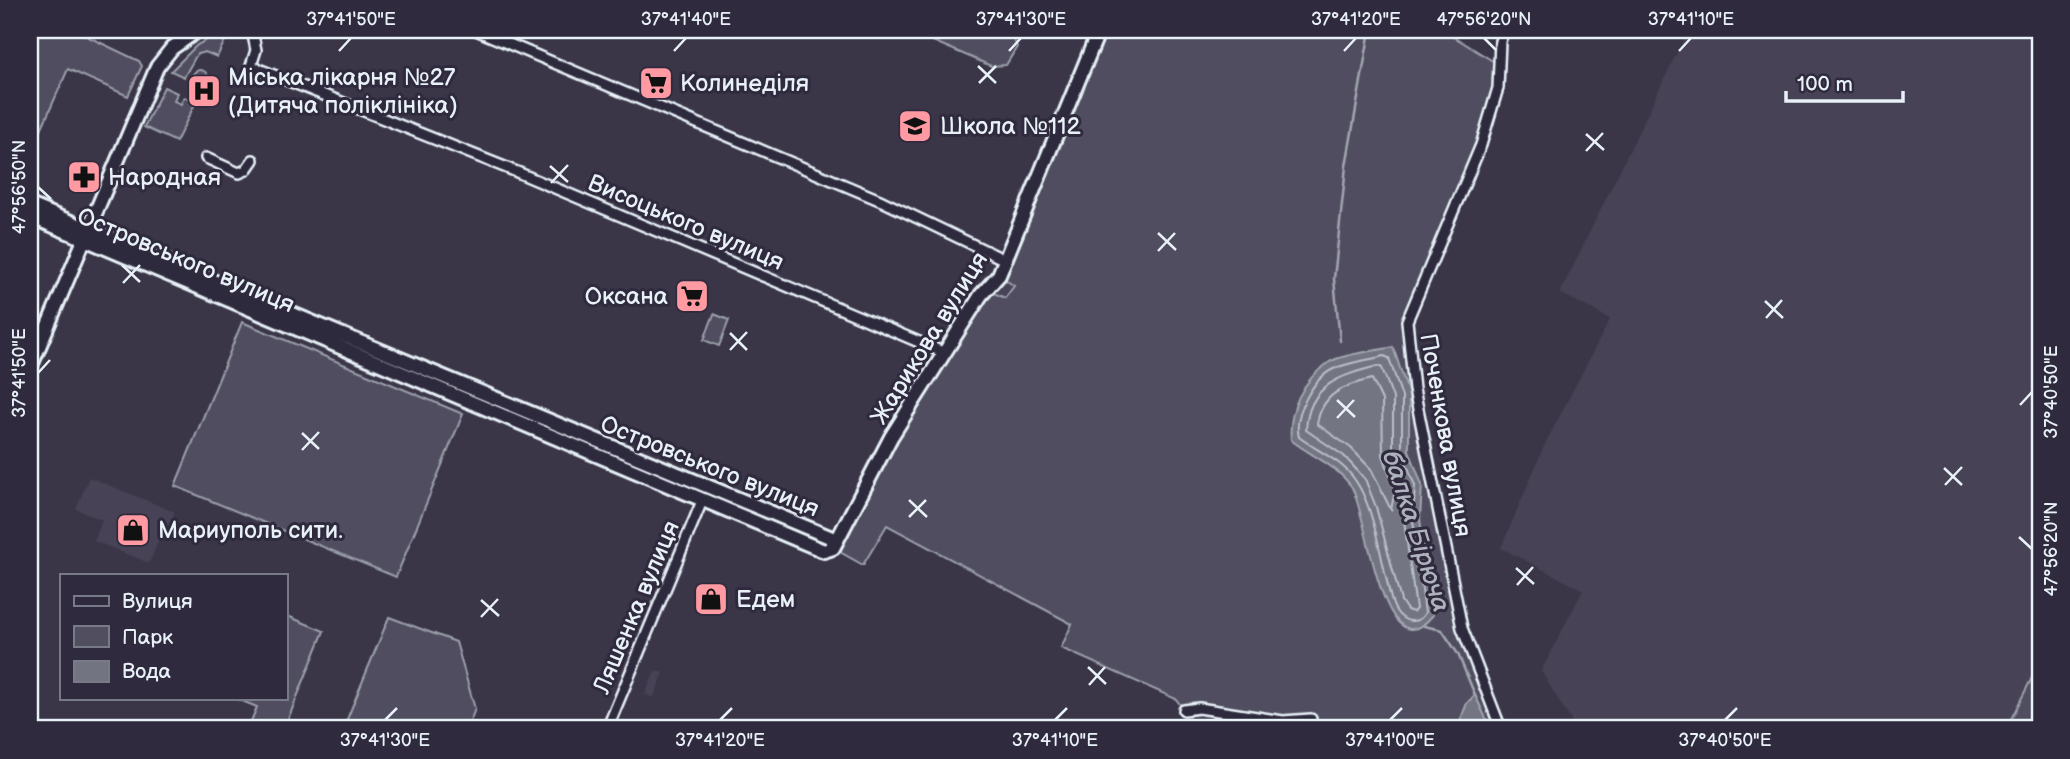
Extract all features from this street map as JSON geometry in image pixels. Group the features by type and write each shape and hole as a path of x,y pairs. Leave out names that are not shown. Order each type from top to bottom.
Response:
{"street":[{"path":"30,368 157,67 172,48 198,30"},
{"name":"Висоцького вулиця","path":"252,30 256,50 251,66 528,177 945,353"},
{"path":"476,30 883,201 1005,260"},
{"name":"Жарикова вулиця","path":"833,548 891,437 981,295 999,275 1099,30"},
{"name":"Поченкова вулиця","path":"1501,729 1462,628 1414,389 1407,321 1481,145 1497,88 1500,41 1504,30"},
{"path":"206,158 239,173 246,170 253,160"},
{"name":"Островського вулиця","path":"30,205 85,234 702,501 824,551 833,548 832,538 85,234 30,216"},
{"name":"Ляшенка вулиця","path":"607,729 702,501"},
{"path":"1184,710 1199,708 1283,721 1311,719"}],"shaded area":[{"path":"1688,30 2040,30 2040,662 2006,729 1576,729 1541,671 1583,590 1501,548 1545,444 1610,319 1560,293"},
{"path":"999,275 1015,286 1005,299 985,289"},
{"name":"Мариуполь сити.","path":"89,477 175,512 163,541 159,540 149,563 94,541 102,520 76,509"},
{"path":"655,671 664,673 653,698 645,694"},
{"path":"1184,710 1237,716 1234,729 1178,729"}],"green space":[{"path":"30,30 74,30 139,61 142,66 128,96 68,69 40,132 30,127"},
{"path":"230,30 217,57 205,52 197,54 184,77 171,71 197,45"},
{"path":"917,30 1010,30 1017,47 1006,65 991,66 923,37"},
{"path":"1099,30 1443,30 1499,65 1481,145 1407,321 1462,628 1501,729 1364,729 1311,719 1312,729 1234,729 1237,716 1184,710 1176,699 1061,648 1072,624 887,525 863,565 833,548 876,469 985,289 1005,298 1014,286 999,275"},
{"path":"200,70 206,72 206,84 200,86 194,84 192,78 194,72"},
{"path":"164,87 177,93 174,101 181,104 184,97 196,102 176,142 144,127"},
{"path":"714,314 729,320 719,346 704,340"},
{"path":"242,322 463,414 396,577 175,486"},
{"path":"287,616 324,631 284,729 249,726 257,707 240,700 287,700"},
{"path":"389,617 456,642 475,709 467,729 343,729"},
{"path":"2040,662 2040,729 2006,729 2010,721"}],"water":[{"path":"1393,347 1409,395 1409,450 1422,485 1420,519 1433,615 1415,628 1401,625 1389,608 1379,583 1351,486 1330,466 1291,440 1292,418 1299,397 1319,370 1341,357"},
{"path":"1475,695 1491,729 1457,729 1467,703"}],"waterway":[{"name":"балка Бірюча","path":"1340,341 1334,279 1346,166 1370,30"},
{"name":"балка Бірюча","path":"1424,623 1424,626 1442,630 1458,654 1475,695"}],"place":[{"name":"Колинеділя","path":"656,83"},
{"name":"Міська лікарня №27 (Дитяча поліклініка)","path":"204,91"},
{"name":"Школа №112","path":"915,126"},
{"name":"Народная","path":"84,177"},
{"name":"Оксана","path":"692,296"},
{"name":"Мариуполь сити.","path":"133,530"},
{"name":"Едем","path":"711,599"}]}
